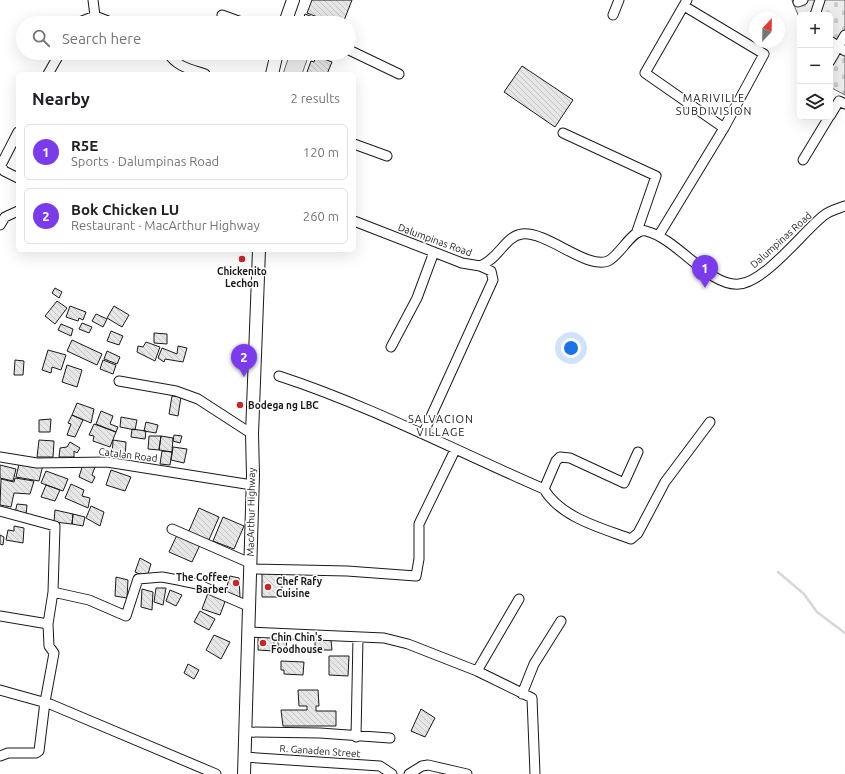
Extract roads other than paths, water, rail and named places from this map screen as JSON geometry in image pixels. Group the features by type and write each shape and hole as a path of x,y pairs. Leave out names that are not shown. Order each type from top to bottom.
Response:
{"main road":[{"path":"287,16 293,0"},
{"path":"272,72 275,60"},
{"name":"MacArthur Highway","path":"244,774 252,434 259,252"}],"street":[{"path":"93,0 95,16"},
{"path":"613,15 620,0"},
{"path":"816,12 820,0"},
{"path":"659,235 724,128 764,54 686,3 645,73 724,128"},
{"path":"833,58 841,49 845,35"},
{"path":"356,53 399,74"},
{"path":"49,72 56,60"},
{"path":"172,60 180,66 199,72"},
{"path":"833,111 839,101 845,104"},
{"path":"803,160 828,120"},
{"path":"563,133 656,176 637,231"},
{"path":"16,136 1,165 4,171 16,177"},
{"path":"356,145 387,156"},
{"name":"Dalumpinas Road","path":"356,222 462,263 480,266 496,256 508,240 523,234 537,236 581,257 595,261 607,261 617,254 637,231 645,230 659,235 721,281 740,284 763,273 823,216 845,206"},
{"path":"0,225 5,217 16,212"},
{"path":"391,347 417,298 434,252"},
{"path":"423,434 493,280 491,271 480,266"},
{"path":"279,376 325,391 544,489 550,499 562,509 589,523 631,539 638,533 665,482 710,422"},
{"path":"119,381 176,391 198,399 252,434"},
{"path":"172,529 250,566 416,576 419,559 419,524 455,450"},
{"path":"544,489 556,461 560,457 570,458 624,483 638,452"},
{"name":"Catalan Road","path":"0,457 37,463 107,462 252,485"},
{"path":"0,511 55,526 53,592 48,624 49,646 54,653 45,702 39,751 8,753 0,756"},
{"path":"53,592 89,600 126,616 137,581 140,578 162,578 197,584 248,606"},
{"path":"477,671 520,599"},
{"path":"0,616 48,624"},
{"path":"522,694 534,664 561,621"},
{"path":"248,632 384,638 408,644 477,671 532,698 535,774"},
{"path":"356,737 358,637"},
{"path":"0,690 45,702 216,774"},
{"path":"245,732 320,733 356,737 390,738"},
{"name":"R. Ganaden Street","path":"244,756 380,766 392,774"},
{"path":"409,774 422,766 428,765 467,774"}],"waterway":[{"path":"778,572 804,594 817,612 845,633"}],"place":[{"name":"Chickenito Lechon","path":"242,259"},
{"name":"R5E","path":"705,288"},
{"name":"Bok Chicken LU","path":"244,377"},
{"name":"Bodega ng LBC","path":"240,405"},
{"name":"The Coffee Barber","path":"236,583"},
{"name":"Chef Rafy Cuisine","path":"268,587"},
{"name":"Chin Chin's Foodhouse","path":"263,643"}],"district":[{"name":"MARIVILLE SUBDIVISION","path":"714,104"},
{"name":"SALVACION VILLAGE","path":"441,425"}]}
